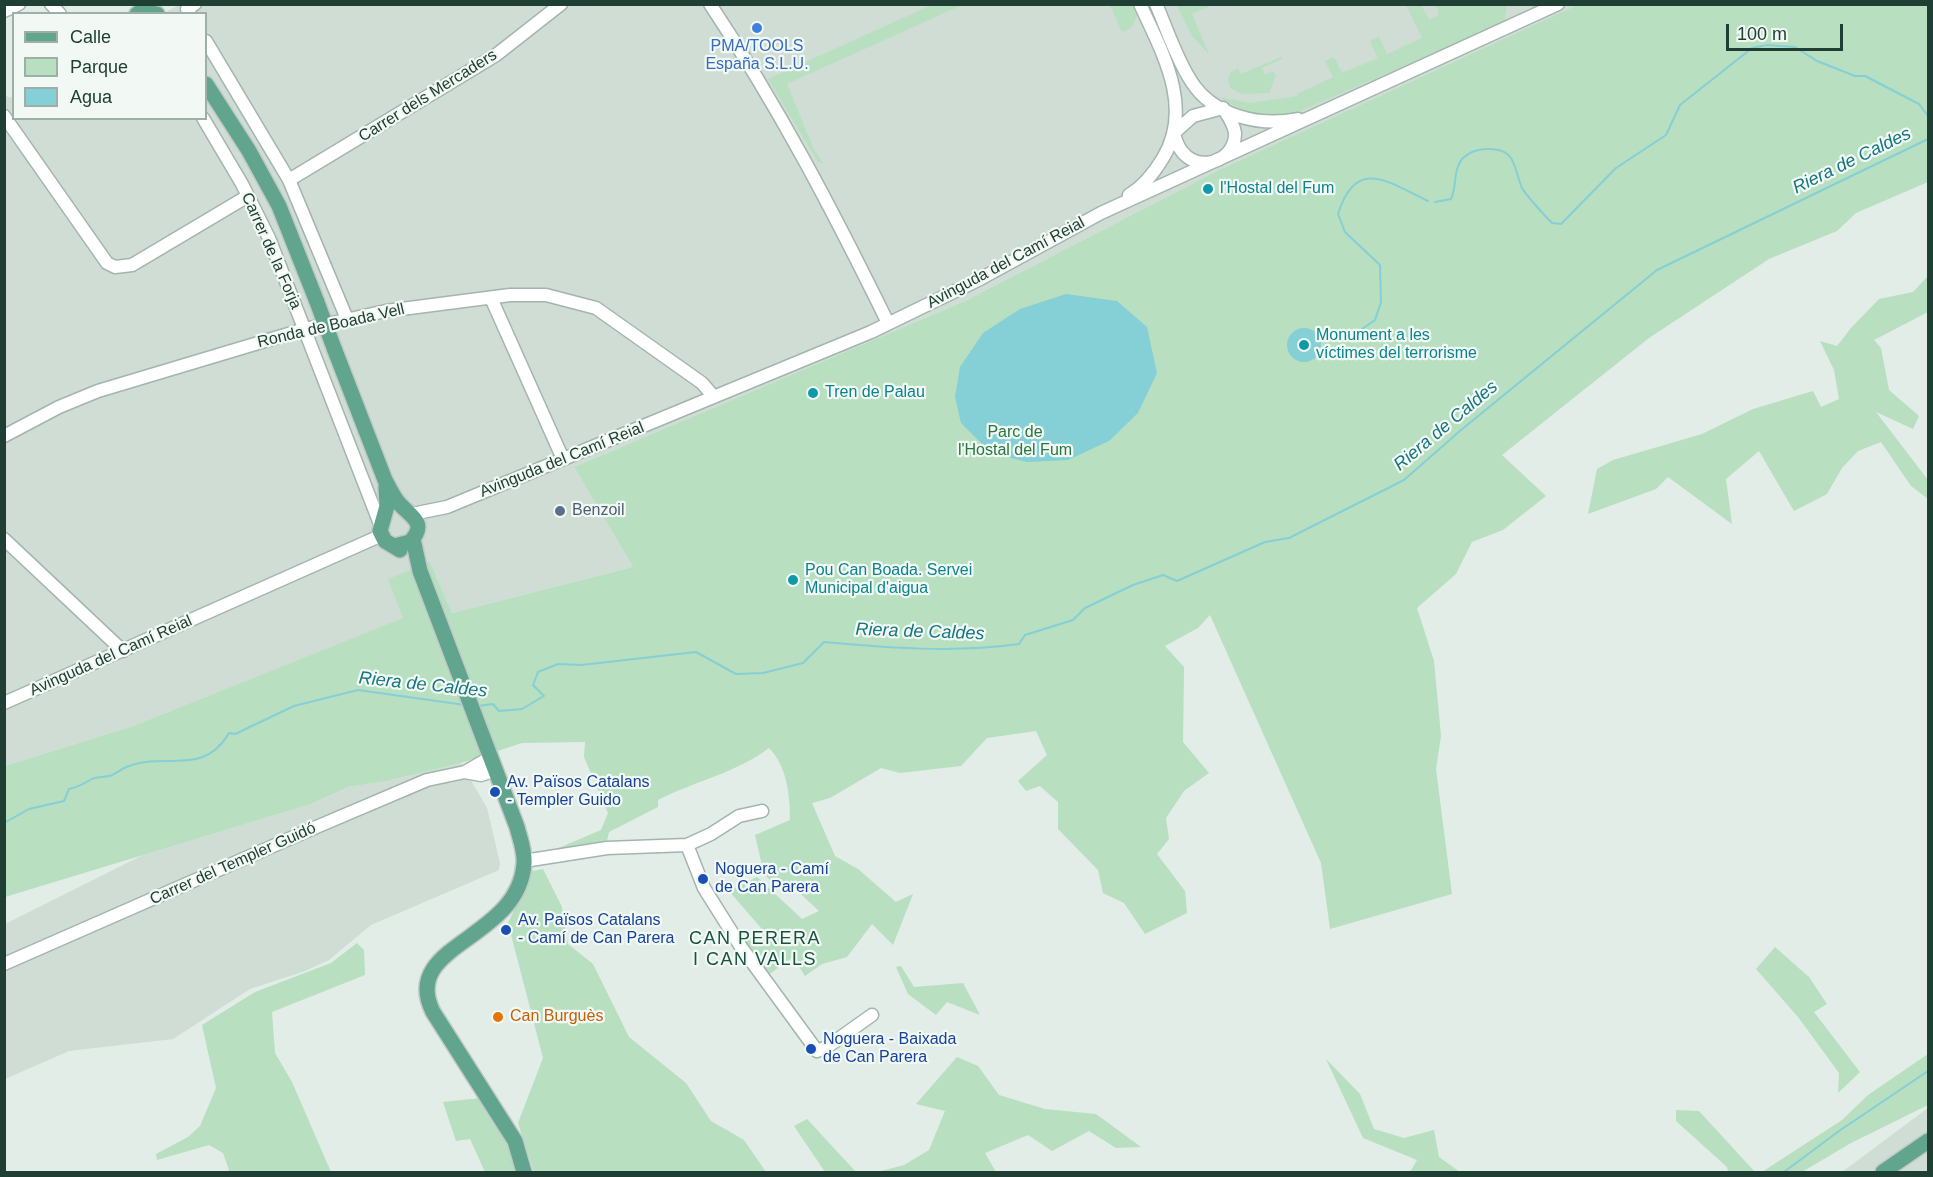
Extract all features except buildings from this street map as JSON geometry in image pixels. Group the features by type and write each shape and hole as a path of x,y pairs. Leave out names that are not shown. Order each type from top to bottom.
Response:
{"main road":[{"path":"135,4 149,11"},
{"path":"207,86 259,168 290,233 385,480 417,524 415,535 420,571 522,845 524,861 519,884 506,907 496,918 433,966 425,989 433,1012 515,1141 524,1173"},
{"path":"207,100 290,233"},
{"path":"385,480 382,525 394,546 420,571"},
{"path":"382,525 393,509 409,512"},
{"path":"394,546 407,544 415,535"},
{"path":"1883,1173 1929,1141"}],"street":[{"path":"4,11 19,4"},
{"name":"Carrer dels Mercaders","path":"289,180 496,55 561,4"},
{"path":"710,4 759,77 798,146 888,323"},
{"path":"1101,213 1134,192 1153,175 1169,149 1174,133 1174,85 1140,4"},
{"path":"1156,4 1190,81 1202,95 1241,118 1265,122 1320,114"},
{"name":"Avinguda del Camí Reial","path":"409,512 447,507 714,398 888,323 980,279 1101,213 1558,4"},
{"path":"207,43 289,180 347,319"},
{"path":"1174,133 1192,116 1223,108"},
{"path":"1174,133 1180,152 1186,157 1206,162 1220,160 1228,153 1235,136 1231,121 1223,108"},
{"path":"4,116 107,263 115,267 132,265 248,196"},
{"name":"Carrer de la Forja","path":"203,120 248,196 269,238 382,525"},
{"name":"Ronda de Boada Vell","path":"4,436 59,407 98,391 305,329 386,311 491,298 546,295 596,308 694,377 714,398"},
{"path":"491,298 563,459"},
{"name":"Avinguda del Camí Reial","path":"415,535 447,507"},
{"name":"Avinguda del Camí Reial","path":"4,703 123,651 382,525"},
{"path":"4,539 123,651"},
{"name":"Carrer del Templer Guidó","path":"4,964 427,780 493,764"},
{"name":"Carrer del Templer Guidó","path":"480,775 493,764"},
{"name":"Carrer del Templer Guidó","path":"465,772 480,775 505,795"},
{"path":"524,861 607,848 687,844 711,834 739,816 762,811"},
{"path":"687,844 704,888 741,947 817,1051 827,1047 872,1015"}],"shaded area":[{"path":"179,5 1577,5 1221,169 965,301 574,467 633,567 452,613 430,562 404,618 133,726 5,766 5,96 12,98 12,120 207,120 207,12 166,12"},
{"path":"461,763 487,808 500,863 499,870 371,925 329,960 305,971 250,989 173,1039 69,1051 5,1079 5,924 143,855 311,804 348,787 387,781"},
{"path":"1928,1108 1928,1172 1842,1172"}],"green space":[{"path":"934,4 962,5 787,84 814,150 823,163 818,162 768,79"},
{"path":"1110,5 1132,5 1137,16 1131,28 1122,32"},
{"path":"1177,5 1207,5 1208,7 1192,14 1209,54 1192,36"},
{"path":"1406,5 1421,5 1429,19 1438,16 1438,9 1434,5 1507,5 1504,23 1291,115 1253,113 1227,103 1219,97 1250,103 1298,96 1297,94 1333,77 1325,61 1334,57 1342,73 1378,58 1370,41 1379,37 1387,54 1422,38"},
{"name":"Parc de l'Hostal del Fum","path":"1577,5 1928,5 1928,182 1856,213 1837,231 1769,259 1649,338 1502,455 1546,496 1503,530 1472,542 1456,574 1417,608 1434,661 1441,736 1436,769 1452,894 1330,929 1321,863 1210,615 1198,628 1165,646 1184,667 1183,742 1209,773 1184,791 1166,818 1169,839 1157,854 1185,891 1187,913 1145,934 1124,903 1103,893 1098,870 1058,829 1058,802 1040,786 1026,791 1018,781 1047,755 1036,731 987,738 961,766 900,773 881,768 830,798 812,803 835,856 858,869 896,902 913,894 893,945 872,924 847,957 822,964 805,976 793,957 768,975 743,942 761,928 729,891 757,877 802,919 819,911 790,884 778,888 764,874 755,835 790,820 784,772 769,748 743,764 658,800 658,807 609,832 607,841 564,853 549,852 601,830 608,813 584,757 585,742 522,743 461,763 387,781 348,787 311,804 5,897 5,766 133,726 403,618 388,579 430,562 452,613 633,567 574,467 965,301 1221,169"},
{"path":"1281,57 1282,59 1262,68 1265,75 1273,71 1276,76 1269,93 1241,94 1230,88 1228,79 1231,72 1238,68 1241,74"},
{"path":"1928,276 1928,312 1874,340 1881,348 1889,390 1919,416 1913,429 1876,412 1928,480 1928,499 1911,486 1881,442 1858,451 1842,468 1827,494 1794,511 1759,451 1726,479 1732,524 1668,477 1656,489 1588,514 1597,469 1613,460 1702,434 1753,409 1813,391 1821,407 1839,399 1834,370 1820,341 1837,346 1879,299 1913,292"},
{"path":"543,869 562,907 568,944 593,964 629,1037 686,1083 711,1121 744,1140 766,1172 534,1172 518,1123 543,1058 508,923 532,871"},
{"path":"357,943 364,950 365,975 272,1012 275,1053 292,1082 331,1172 227,1172 229,1170 223,1153 209,1145 157,1160 156,1154 188,1137 200,1126 216,1088 202,1025 255,992 331,963"},
{"path":"1775,947 1809,977 1827,1004 1814,1012 1860,1072 1838,1093 1839,1073 1798,1017 1756,969"},
{"path":"901,966 914,987 963,983 980,1015 947,1002 936,1015 908,994 896,967"},
{"path":"1928,1054 1928,1105 1851,1143 1802,1172 1762,1172 1842,1120 1868,1095"},
{"path":"957,1057 978,1066 999,1095 1045,1109 1096,1114 1141,1147 1116,1148 1089,1131 1052,1151 1028,1135 985,1153 996,1172 877,1172 904,1165 929,1150 945,1111 916,1104"},
{"path":"1326,1059 1360,1094 1374,1129 1404,1138 1434,1130 1439,1157 1460,1172 1410,1172 1417,1160 1363,1138"},
{"path":"481,1098 517,1158 517,1172 485,1172 470,1139 456,1141 443,1102"},
{"path":"1676,1110 1699,1111 1755,1172 1728,1172 1727,1167 1676,1121"},
{"path":"807,1119 856,1172 825,1172 794,1126"}],"water":[{"path":"1066,294 1117,301 1147,327 1157,373 1138,413 1109,441 1068,460 1027,462 991,453 961,423 955,397 960,367 983,333 1020,309"},
{"path":"1304,328 1316,333 1321,345 1316,357 1304,362 1292,357 1287,345 1292,333"}],"waterway":[{"path":"1435,202 1451,199 1457,168 1462,159 1480,150 1497,150 1509,155 1522,188 1536,206 1552,223 1561,224 1616,168 1666,135 1680,105 1752,48 1767,45 1795,47 1817,61 1855,76 1865,76 1919,104 1928,116"},
{"name":"Riera de Caldes","path":"477,706 493,704 499,711 522,709 544,696 533,685 538,672 558,664 581,665 696,652 736,674 763,673 803,663 824,642 897,648 946,649 1019,644 1025,635 1073,620 1085,608 1133,585 1163,575 1177,581 1265,542 1289,538 1404,480 1461,430 1657,270 1928,139"},
{"path":"1355,334 1375,320 1381,302 1380,265 1345,232 1338,214 1345,196 1354,185 1364,179 1375,179 1387,181 1428,201"},
{"name":"Riera de Caldes","path":"4,823 29,809 64,801 69,789 92,779 112,775 129,766 143,762 184,761 208,755 229,733 235,734 294,706 358,690 465,705"},
{"path":"1784,1172 1839,1131 1928,1071"}],"place":[{"name":"PMA/TOOLS España S.L.U.","path":"757,28"},
{"name":"l'Hostal del Fum","path":"1208,189"},
{"name":"Monument a les víctimes del terrorisme","path":"1304,345"},
{"name":"Tren de Palau","path":"813,393"},
{"name":"Benzoil","path":"560,511"},
{"name":"Pou Can Boada. Servei Municipal d'aigua","path":"793,580"},
{"name":"Av. Països Catalans - Templer Guido","path":"495,792"},
{"name":"Noguera - Camí de Can Parera","path":"703,879"},
{"name":"Av. Països Catalans - Camí de Can Parera","path":"506,930"},
{"name":"Can Burguès","path":"498,1017"},
{"name":"Noguera - Baixada de Can Parera","path":"811,1049"}],"district":[{"name":"CAN PERERA I CAN VALLS","path":"755,949"}]}
